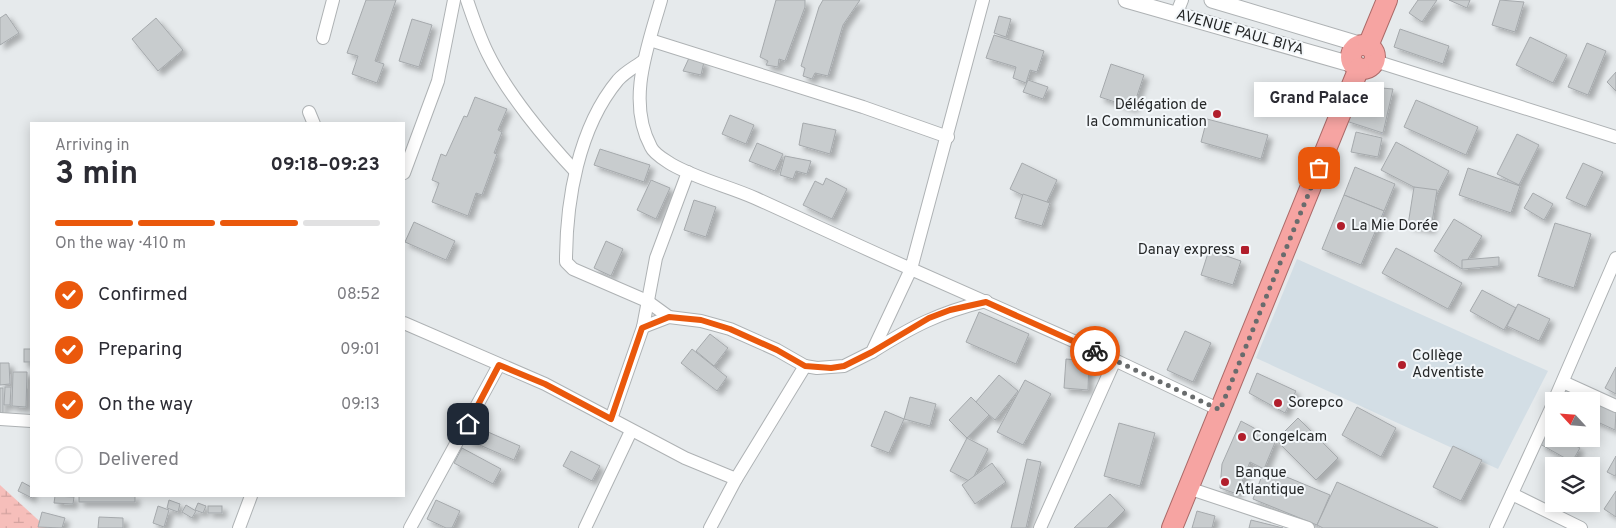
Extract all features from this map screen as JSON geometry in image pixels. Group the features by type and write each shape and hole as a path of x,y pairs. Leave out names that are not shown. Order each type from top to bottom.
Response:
{"highway":[{"path":"1172,528 1387,0"}],"street":[{"path":"323,38 333,0"},
{"path":"405,170 438,81 454,0"},
{"path":"466,0 488,55 503,79 551,145 575,171"},
{"path":"662,0 643,61 640,104 645,135 652,150 671,164 755,198 1114,360 1220,410"},
{"path":"872,352 911,269 948,137 983,0"},
{"name":"AVENUE PAUL BIYA","path":"1126,0 1176,15 1364,57"},
{"path":"1176,15 1182,0"},
{"path":"1212,0 1364,57 1616,137"},
{"path":"650,40 835,98 948,137"},
{"path":"643,61 619,79 591,122 575,171 566,262 573,269 647,301 669,317"},
{"path":"611,419 642,328 656,258 688,172"},
{"path":"1558,392 1616,258"},
{"path":"642,328 669,317 701,320 730,329 777,350 805,366 831,368 844,366 872,352 929,318 950,310 986,302"},
{"path":"405,323 545,384 685,458 736,479"},
{"path":"1040,528 1114,360"},
{"path":"410,528 499,365"},
{"path":"710,528 736,479 805,366"},
{"path":"1563,382 1616,406"},
{"path":"0,419 30,421"},
{"path":"1496,528 1545,422"},
{"path":"584,528 632,431"},
{"path":"1188,488 1308,528"},
{"path":"1512,494 1581,528"},
{"path":"239,528 251,497"}],"shaded area":[{"name":"Collège Adventiste","path":"1297,259 1548,371 1498,469 1256,358"}],"green space":[{"path":"0,485 47,528 0,528"}],"building":[{"path":"366,0 396,0 375,61 384,64 377,83 352,74 358,56 347,53"},
{"path":"776,0 805,0 805,7 785,61 779,59 778,67 766,65 768,61 760,57"},
{"path":"823,0 860,0 843,25 828,76 815,73 812,79 803,76 805,68 801,66 819,7"},
{"path":"1418,0 1437,0 1422,22 1409,13"},
{"path":"1449,0 1470,0 1467,8"},
{"path":"1500,0 1524,2 1515,32 1492,25"},
{"path":"6,14 19,33 0,45 0,18"},
{"path":"999,16 1011,19 1006,37 994,33"},
{"path":"156,18 183,50 158,71 132,39"},
{"path":"412,19 432,25 419,67 399,61"},
{"path":"1400,29 1449,46 1443,64 1394,47"},
{"path":"994,35 1044,51 1037,72 1030,70 1026,83 1013,78 1016,67 986,58"},
{"path":"1530,37 1567,55 1553,83 1516,65"},
{"path":"1587,43 1606,51 1588,95 1568,87"},
{"path":"689,58 704,62 701,75 683,71"},
{"path":"1111,64 1144,75 1133,108 1100,97"},
{"path":"1616,72 1616,91 1607,82"},
{"path":"1028,80 1048,87 1043,99 1023,92"},
{"path":"1360,86 1393,89 1383,133 1346,121"},
{"path":"475,97 507,109 498,130 502,132 494,153 497,154 482,195 476,193 468,216 432,202 439,183 432,180 441,154 446,156 464,116 467,117"},
{"path":"1416,100 1478,127 1466,155 1404,127"},
{"path":"730,115 754,125 746,144 722,134"},
{"path":"1207,119 1268,135 1261,159 1201,142"},
{"path":"803,123 836,130 830,154 799,145"},
{"path":"1356,132 1382,138 1378,157 1351,152"},
{"path":"1517,134 1539,145 1519,185 1497,174"},
{"path":"1396,142 1449,171 1435,198 1381,170"},
{"path":"757,143 783,154 775,171 749,161"},
{"path":"600,149 650,165 644,182 594,165"},
{"path":"785,156 811,161 807,174 796,171 793,179 780,175"},
{"path":"1022,163 1057,180 1045,206 1010,189"},
{"path":"1583,163 1603,172 1586,207 1566,198"},
{"path":"1355,167 1395,184 1384,211 1344,195"},
{"path":"1468,168 1520,186 1511,213 1459,195"},
{"path":"826,178 847,189 832,219 803,205 815,181 823,185"},
{"path":"651,180 670,188 656,219 637,210"},
{"path":"1414,187 1437,190 1431,229 1408,225"},
{"path":"1533,193 1553,204 1544,220 1524,208"},
{"path":"1023,194 1050,203 1042,226 1015,218"},
{"path":"1344,195 1384,211 1361,265 1322,249"},
{"path":"694,200 716,207 706,237 684,230"},
{"path":"1454,219 1482,236 1462,269 1434,251"},
{"path":"414,222 455,241 446,260 405,242"},
{"path":"1555,223 1591,234 1574,288 1538,276"},
{"path":"606,241 623,249 611,276 594,268"},
{"path":"1396,248 1462,283 1448,309 1382,273"},
{"path":"1209,250 1241,261 1233,285 1201,275"},
{"path":"1499,257 1499,266 1462,269 1462,260"},
{"path":"1482,290 1516,308 1504,330 1470,311"},
{"path":"1518,304 1550,319 1539,341 1507,326"},
{"path":"979,312 1029,334 1016,364 966,342"},
{"path":"1185,331 1211,343 1193,382 1167,370"},
{"path":"710,334 728,348 714,366 696,351"},
{"path":"24,349 30,349 30,362 24,362"},
{"path":"692,349 727,377 717,391 681,363"},
{"path":"1066,359 1089,361 1088,390 1064,388"},
{"path":"0,363 9,363 10,384 0,385"},
{"path":"1616,367 1616,394 1605,388"},
{"path":"13,372 27,372 26,407 12,406"},
{"name":"Sorepco","path":"1257,373 1296,391 1285,413 1249,393"},
{"path":"999,375 1018,391 995,420 975,403"},
{"path":"1025,380 1051,394 1023,445 997,432"},
{"path":"5,387 11,387 10,405 4,405"},
{"path":"1567,387 1577,392 1564,392"},
{"path":"0,388 3,388 3,413 0,413"},
{"path":"910,397 936,404 930,426 904,419"},
{"path":"971,397 989,415 967,438 949,420"},
{"path":"1600,403 1616,411 1615,430 1600,423"},
{"path":"1357,407 1396,428 1381,457 1342,435"},
{"path":"885,411 904,419 889,453 871,446"},
{"path":"1298,418 1338,458 1316,480 1276,440"},
{"path":"1241,421 1276,440 1264,469 1250,462 1237,494 1220,488 1222,464"},
{"path":"1119,423 1155,433 1140,486 1104,476"},
{"path":"472,425 520,446 514,460 466,439"},
{"path":"1545,435 1545,447 1540,444"},
{"path":"967,438 988,449 971,482 950,471"},
{"path":"1453,446 1482,460 1461,501 1433,487"},
{"path":"462,448 501,469 493,484 454,463"},
{"path":"1547,448 1580,448 1575,457 1563,457"},
{"path":"571,451 600,466 592,481 563,466"},
{"path":"1616,456 1616,474 1615,476 1607,472"},
{"path":"1027,459 1041,462 1026,528 1011,528"},
{"path":"992,463 1006,482 975,504 962,485"},
{"path":"1265,468 1330,495 1317,525 1253,499"},
{"path":"22,482 30,486 30,497 18,491"},
{"path":"1337,482 1438,528 1323,528 1317,525"},
{"path":"1616,491 1616,517 1604,509"},
{"path":"1110,494 1125,510 1107,528 1074,528"},
{"path":"55,497 74,497 73,504 54,503"},
{"path":"79,497 135,497 135,502 79,502"},
{"path":"169,500 180,504 178,512 167,508"},
{"path":"436,500 460,511 452,528 446,528 427,519"},
{"path":"198,503 206,506 203,513 195,510"},
{"path":"186,505 196,511 192,518 182,512"},
{"path":"158,506 169,510 164,527 153,523"},
{"path":"208,506 222,506 222,513 208,513"},
{"path":"1197,511 1215,516 1212,528 1192,528"},
{"path":"42,512 65,518 62,528 38,527"},
{"path":"99,517 123,518 123,528 98,528"},
{"path":"1251,520 1283,528 1249,528"}],"way so far":[{"path":"1095,351 1220,410 1319,168"}],"place":[{"name":"Délégation de la Communication","path":"1217,114"},
{"name":"Grand Palace","path":"1319,168"},
{"name":"La Mie Dorée","path":"1341,226"},
{"name":"Danay express","path":"1245,250"},
{"name":"Collège Adventiste","path":"1402,365"},
{"name":"Sorepco","path":"1278,403"},
{"name":"Congelcam","path":"1242,437"},
{"name":"Banque Atlantique","path":"1225,482"}],"route":[{"path":"468,424 499,365 545,384 611,419 642,328 669,317 701,320 730,329 777,350 805,366 831,368 844,366 872,352 929,318 950,310 986,302 1095,351"}]}
